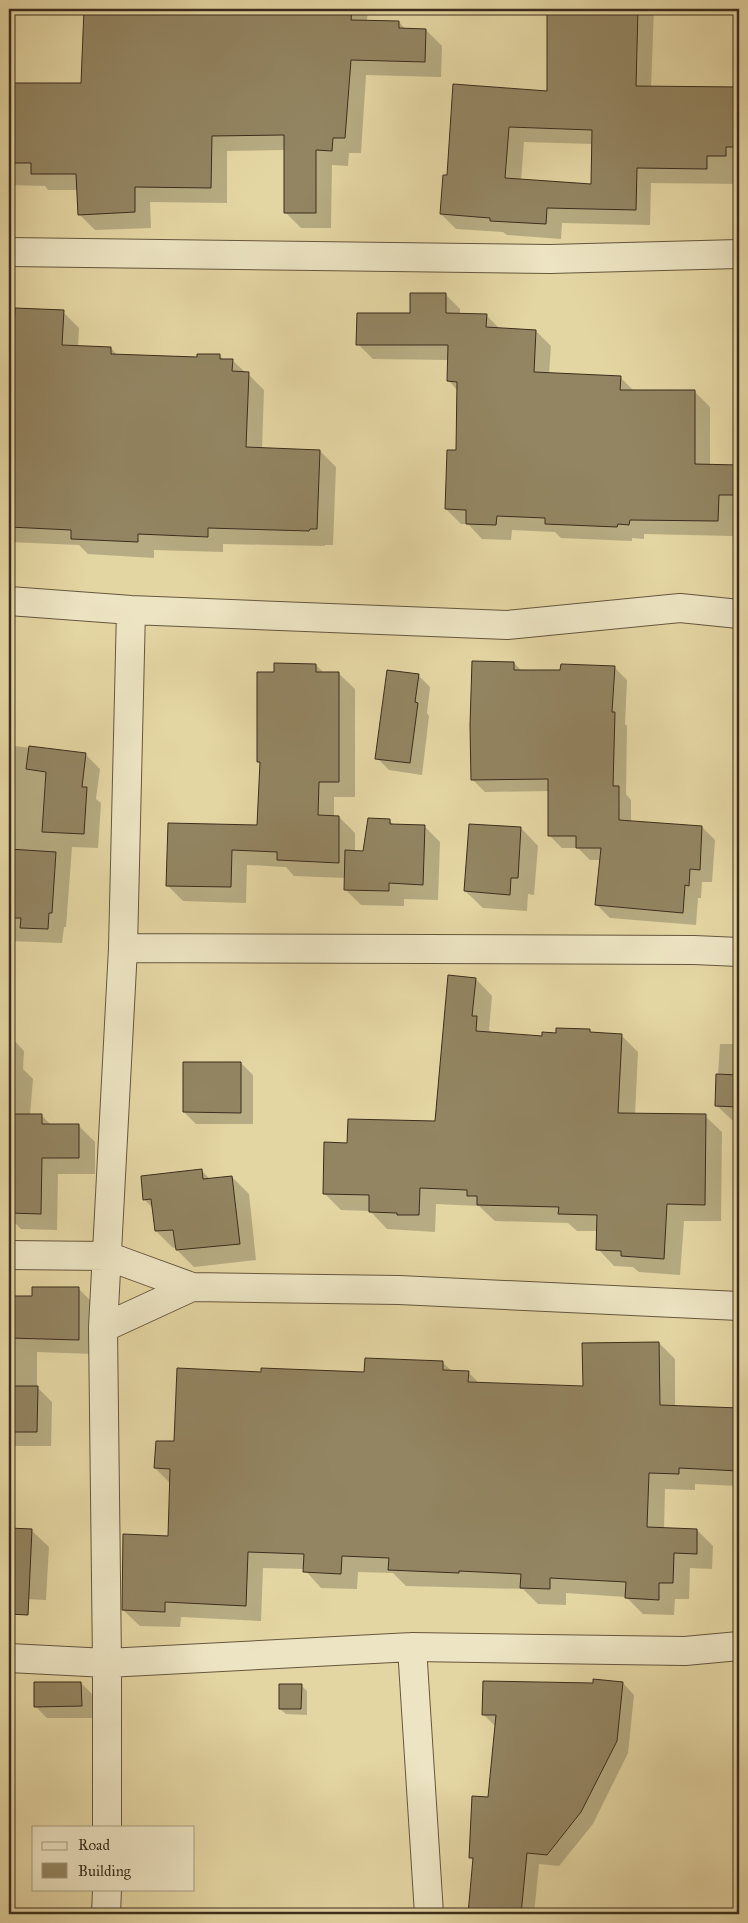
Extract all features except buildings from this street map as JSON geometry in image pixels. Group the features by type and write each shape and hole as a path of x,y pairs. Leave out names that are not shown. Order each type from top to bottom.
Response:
{"street":[{"path":"9,252 550,259 739,254"},
{"path":"9,601 131,610 507,625 680,608 739,614"},
{"path":"107,1826 103,1328 123,948 131,610"},
{"path":"123,948 694,950 739,952"},
{"path":"9,1255 107,1256 192,1288 399,1290 739,1306"},
{"path":"103,1328 192,1288"},
{"path":"9,1658 107,1663 412,1647 685,1651 739,1646"},
{"path":"412,1647 429,1914"},
{"path":"106,1890 106,1914"}]}
